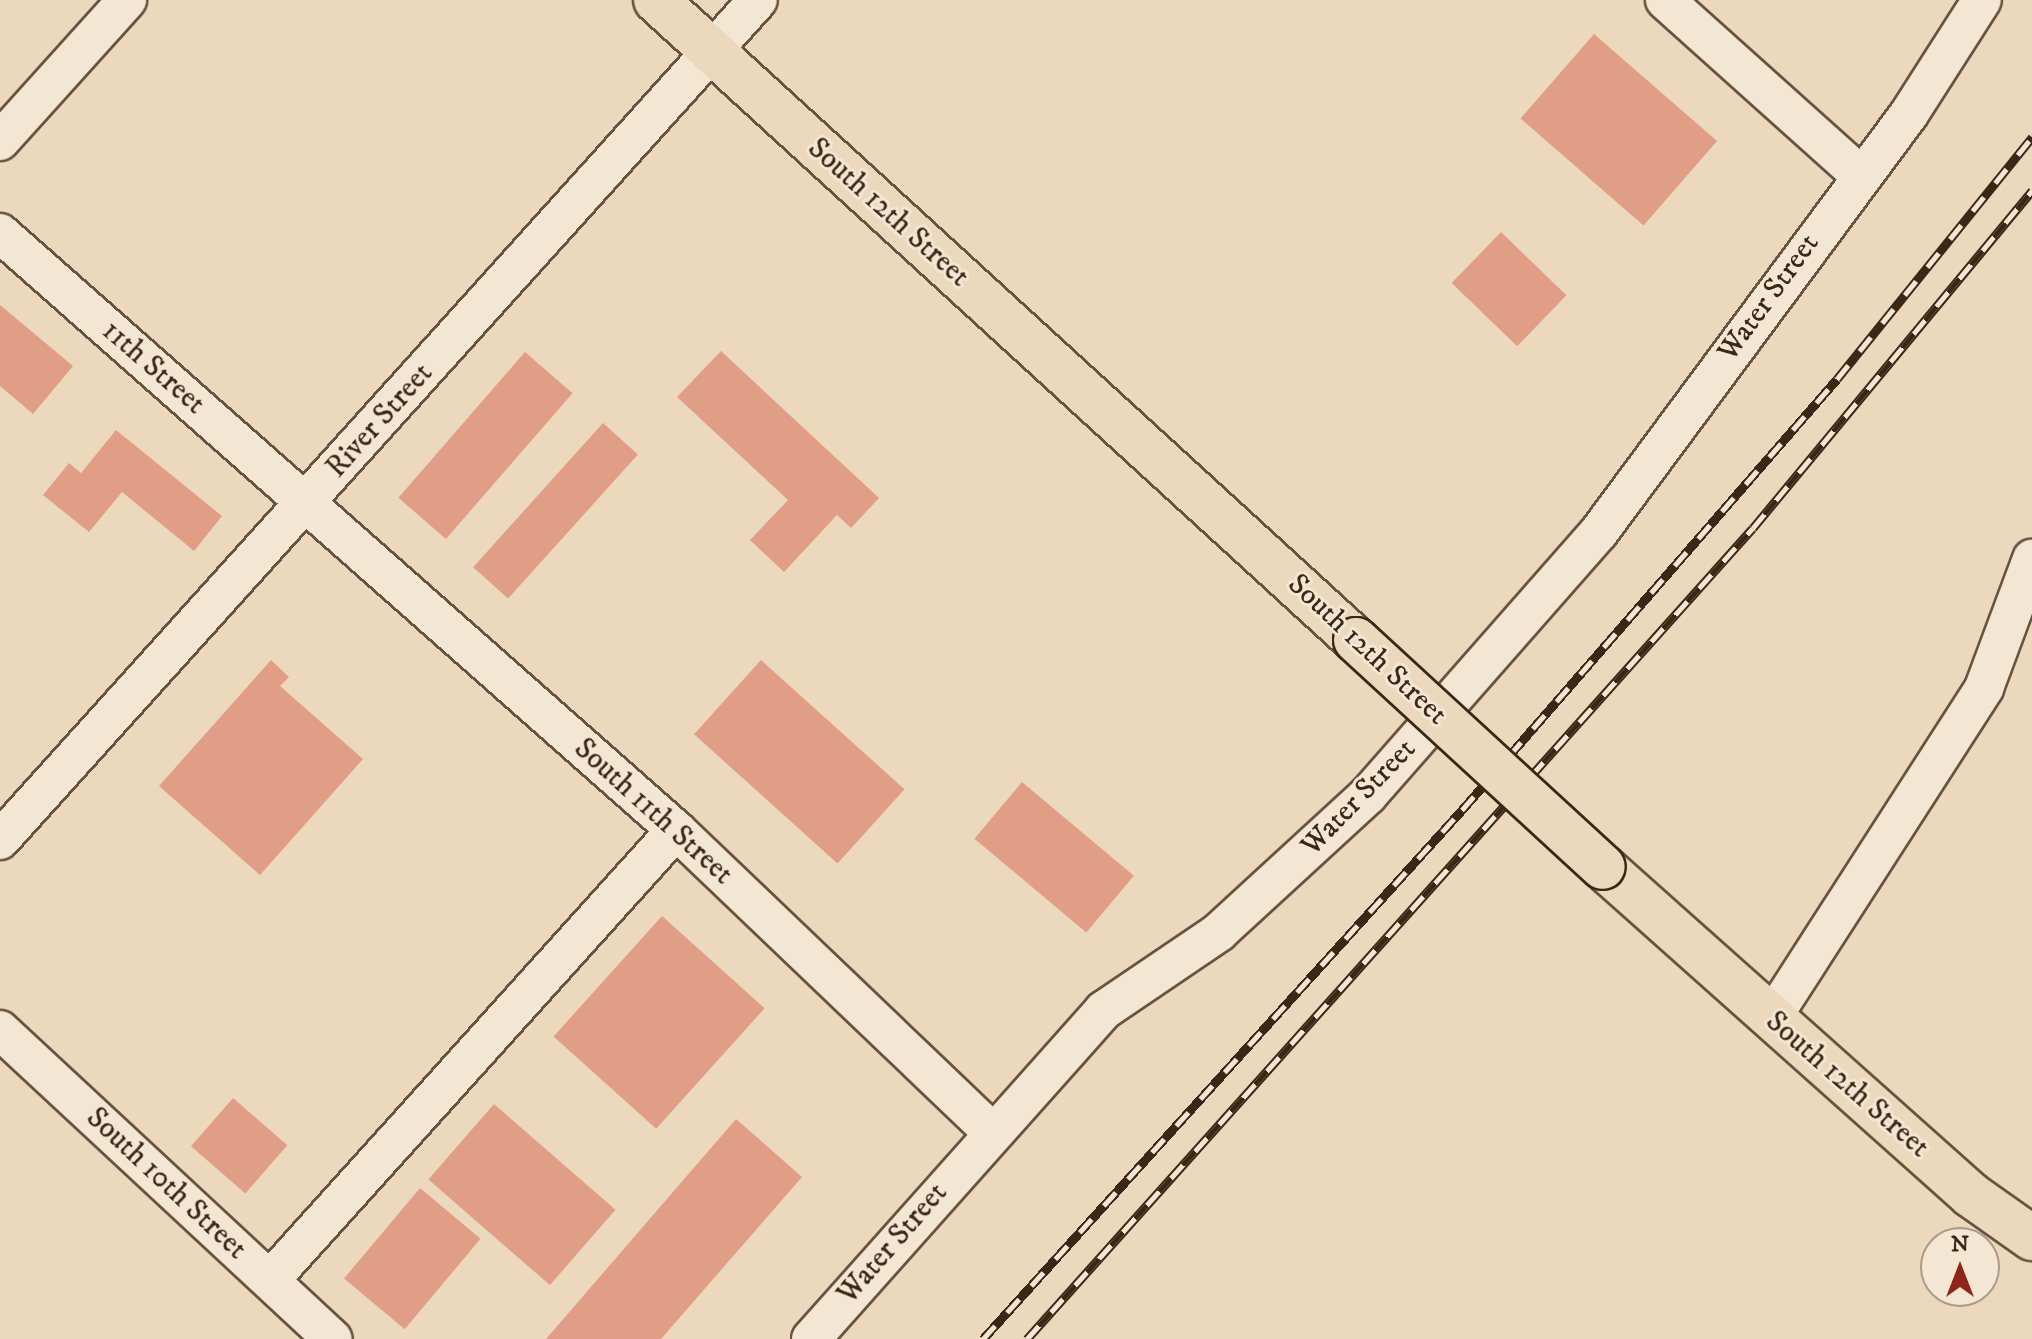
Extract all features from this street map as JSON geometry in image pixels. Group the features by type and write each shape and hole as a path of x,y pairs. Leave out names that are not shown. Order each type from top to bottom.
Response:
{"main road":[{"name":"South 12th Street","path":"656,0 1771,1019 1971,1195 2032,1238"}],"street":[{"path":"0,141 127,0"},
{"name":"River Street","path":"0,840 758,0"},
{"path":"1665,0 1860,175"},
{"name":"Water Street","path":"811,1339 991,1131 1104,1010 1219,932 1368,795 1599,532 1860,175 1909,114 1982,0"},
{"name":"11th Street","path":"0,233 307,502"},
{"name":"South 11th Street","path":"307,502 676,830 991,1131"},
{"path":"1771,1019 1984,688 2032,559"},
{"path":"270,1280 676,830"},
{"name":"South 10th Street","path":"0,1030 332,1339"}],"building":[{"path":"1594,34 1717,141 1644,225 1521,119"},
{"path":"1501,232 1566,295 1517,346 1452,283"},
{"path":"0,305 73,366 33,414 0,386"},
{"path":"721,351 879,498 851,528 837,515 784,572 750,540 788,500 677,397"},
{"path":"525,352 573,393 446,539 398,498"},
{"path":"603,423 638,454 508,599 473,567"},
{"path":"116,430 222,516 194,551 122,492 89,532 43,495 69,463 81,473"},
{"path":"271,660 289,677 280,686 363,759 260,875 159,786"},
{"path":"761,660 904,789 838,863 694,734"},
{"path":"1022,782 1134,876 1086,933 974,839"},
{"path":"662,916 765,1008 656,1129 554,1036"},
{"path":"233,1098 287,1145 245,1194 191,1146"},
{"path":"494,1104 616,1210 550,1285 428,1179"},
{"path":"736,1119 802,1177 661,1339 546,1339"},
{"path":"420,1188 481,1239 405,1329 344,1278"}],"railway":[{"path":"983,1339 1462,810 1837,379 2032,137"},
{"path":"1027,1339 1753,528 2032,191"}]}
